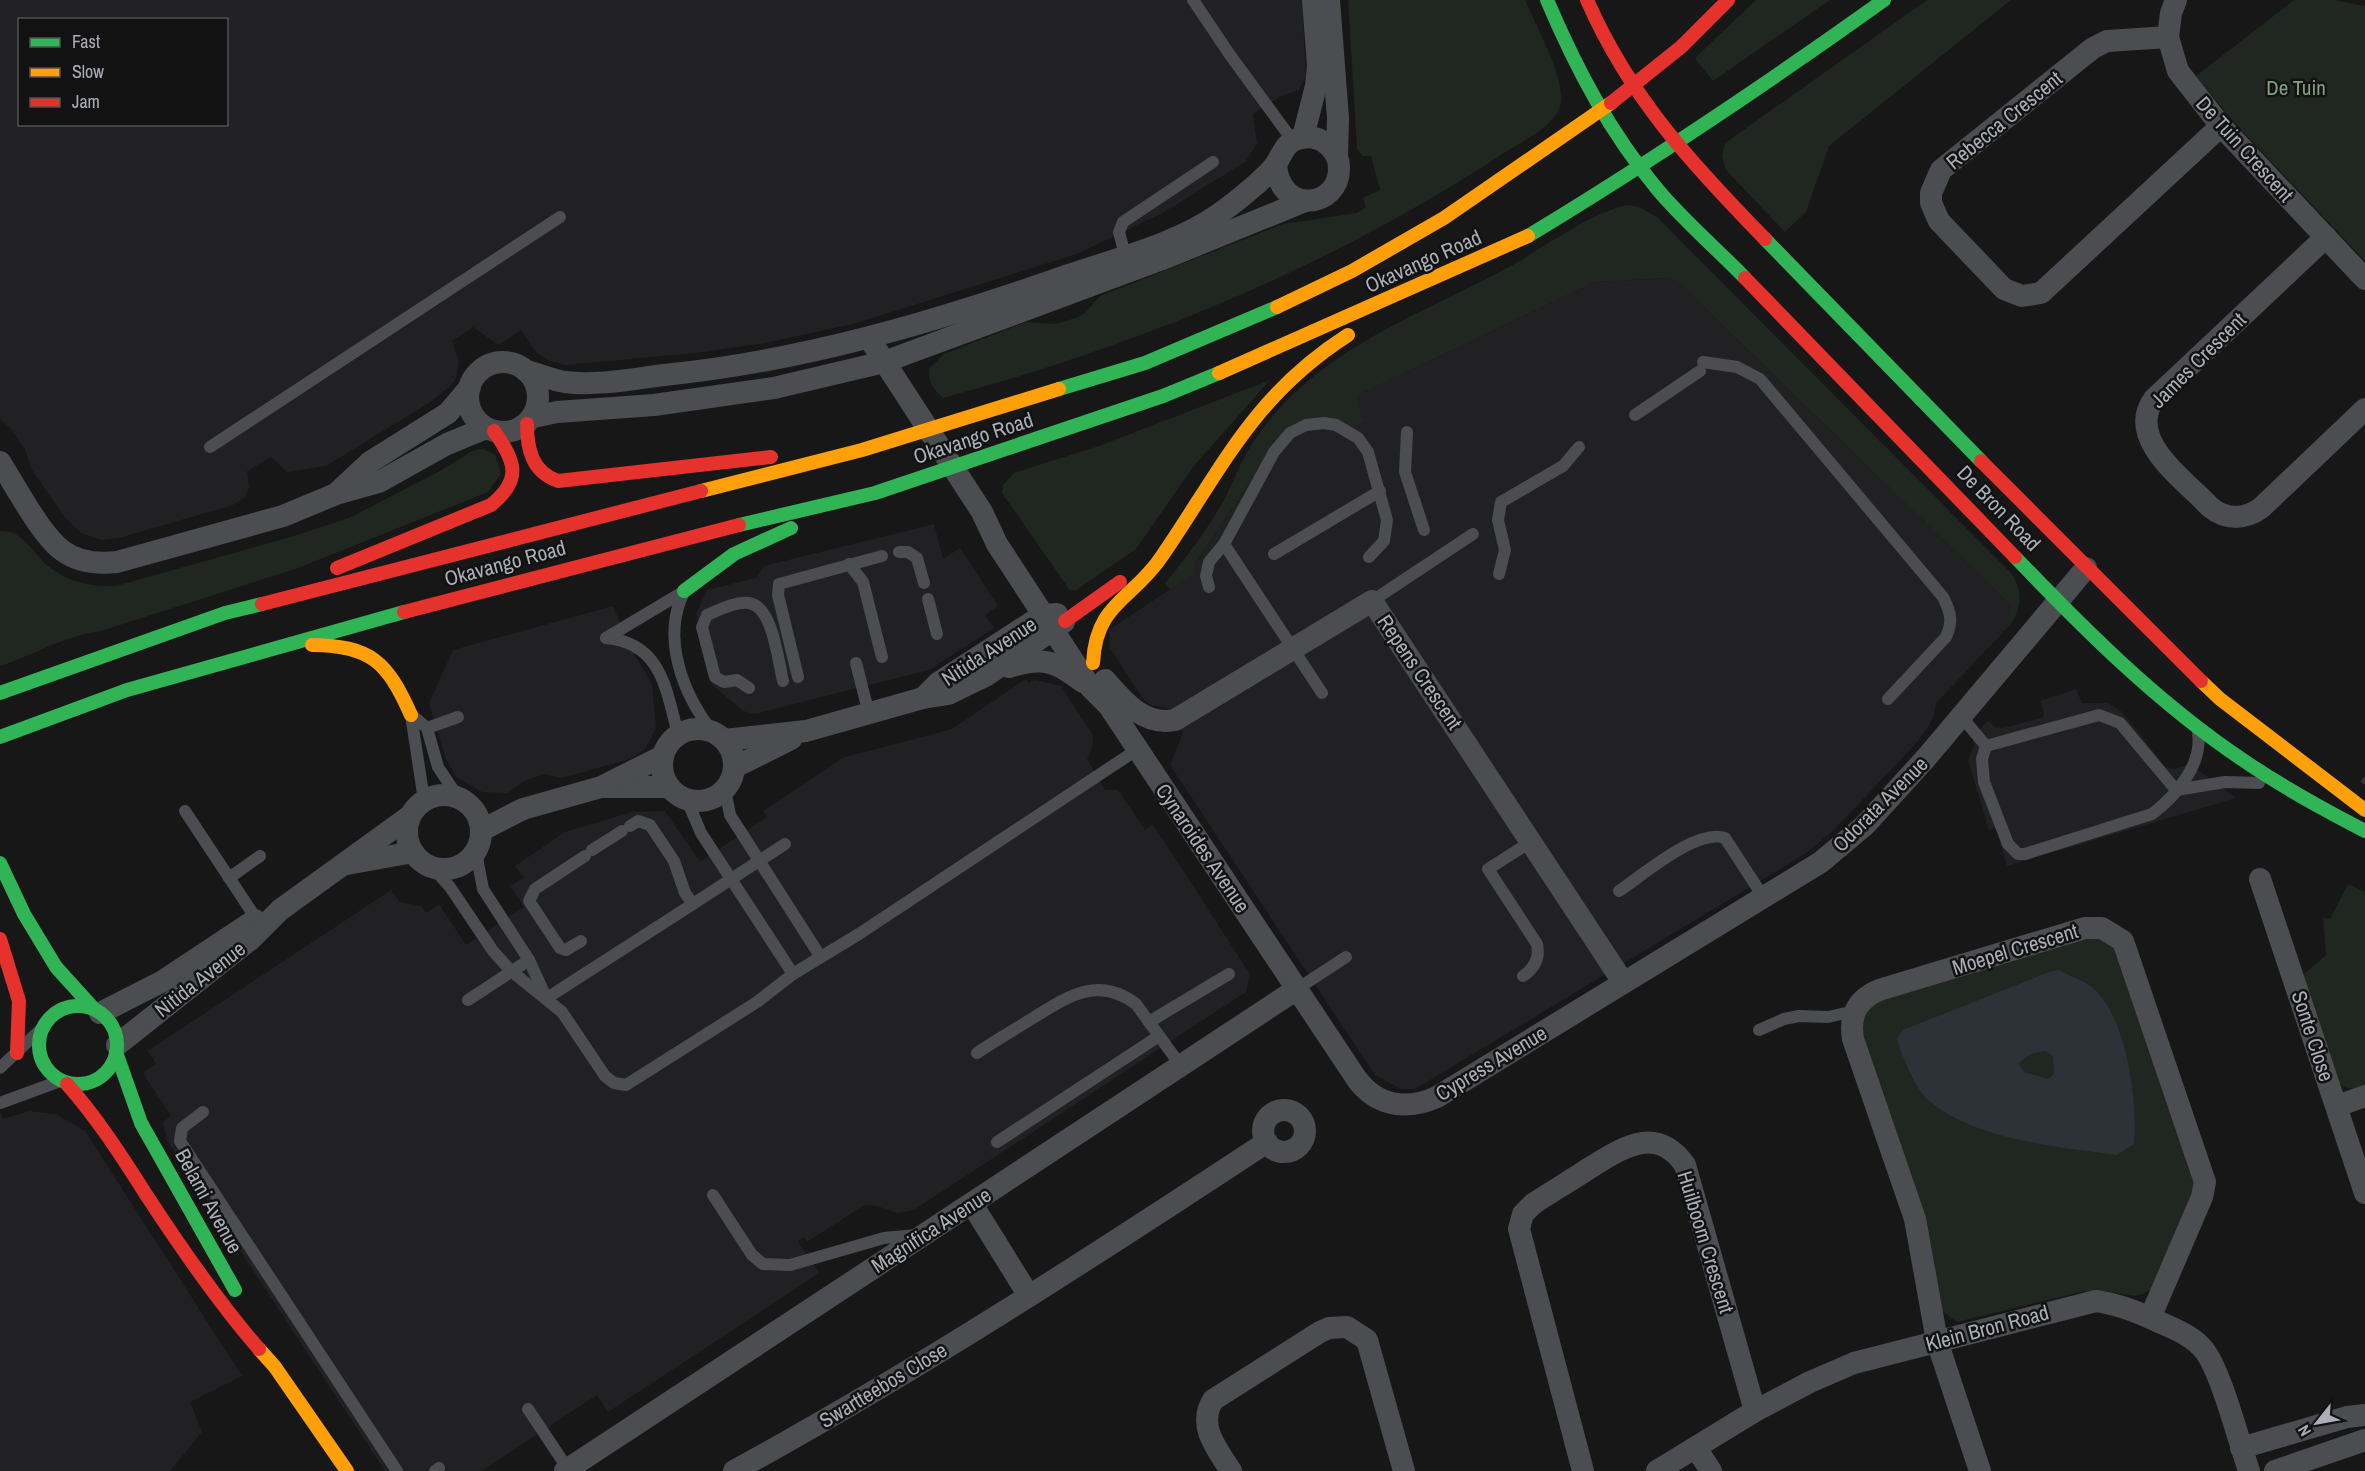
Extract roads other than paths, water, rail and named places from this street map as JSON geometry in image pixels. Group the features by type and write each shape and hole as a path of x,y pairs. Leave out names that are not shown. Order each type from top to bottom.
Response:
{"main road":[{"name":"De Bron Road","path":"1547,0 1577,69 1600,112 1660,192 1841,373 2059,602 2127,668 2197,726 2289,791 2365,831"},
{"name":"De Bron Road","path":"1587,0 1610,48 1633,87 1675,145 2086,568 2220,699 2365,810"},
{"name":"Okavango Road","path":"0,693 225,613 862,450 1006,408 1145,363 1248,321 1352,272 1444,218 1633,87 1681,47 1728,0"},
{"name":"Okavango Road","path":"0,737 127,690 269,649 501,586 829,502 875,493 1108,416 1221,372 1523,239 1675,145 1884,0"},
{"path":"1377,319 1523,239"},
{"path":"1095,676 1093,638 1104,616 1154,568 1232,446 1275,393 1315,356 1356,330"},
{"path":"530,420 526,438 536,467 549,479 558,481 775,456 822,460"},
{"path":"225,613 491,505 511,487 514,475 511,457 490,430"},
{"path":"684,591 707,570 740,550 875,493"},
{"path":"1056,620 1149,560 1176,532"},
{"path":"269,649 327,645 365,652 381,661 392,674 411,715"},
{"path":"0,863 24,914 56,967 112,1027 117,1049 107,1072 99,1079 89,1083 64,1082 43,1064 38,1041 42,1027 56,1012 65,1008 85,1006 97,1011"},
{"path":"0,931 34,1004 42,1027"},
{"path":"0,939 19,1001 17,1053"},
{"name":"Belami Avenue","path":"117,1049 129,1094 141,1123 242,1304 274,1367"},
{"name":"Belami Avenue","path":"64,1082 96,1116 149,1198 239,1326 274,1367 323,1440 347,1471"},
{"name":"Belami Avenue","path":"323,1440 338,1471"}],"street":[{"path":"1305,201 1293,197 1283,189 1277,177 1276,164 1279,154 1298,139 1316,86 1318,66 1314,0"},
{"path":"0,462 49,537 62,551 81,560 98,564 117,562 283,516 336,494 379,482 447,444 490,430 511,432 530,420 557,412 654,405 774,388 884,362 1165,258 1305,201 1318,199 1329,192 1337,182 1339,169 1338,118 1329,0"},
{"name":"De Tuin Crescent","path":"2176,0 2171,13 2168,37 2178,71 2221,126 2365,279"},
{"name":"Rebecca Crescent","path":"2168,37 2101,43 2013,112 1936,177 1931,193 1931,203 1939,221 2004,290 2022,296 2041,293 2221,126"},
{"path":"1298,139 1323,141 1337,156"},
{"path":"336,494 370,462 448,413 470,387 475,376 491,364 506,362 555,380 580,383 743,365 869,338 994,301 1125,255 1205,223 1232,204 1276,164"},
{"name":"James Crescent","path":"2326,237 2154,399 2146,413 2145,428 2153,447 2210,507 2222,514 2235,517 2249,515 2261,508 2365,409"},
{"name":"Cynaroides Avenue","path":"869,338 982,512 1010,537 1056,620 1095,676 1110,706 1297,989"},
{"path":"526,370 534,381 538,393 538,405 530,420"},
{"path":"470,387 471,411 490,430"},
{"name":"Odorata Avenue","path":"1623,982 1821,862 1865,825 2086,568"},
{"name":"Repens Crescent","path":"1095,676 1131,708 1153,720 1164,722 1183,717 1372,601 1623,982"},
{"name":"Nitida Avenue","path":"987,675 1056,620"},
{"name":"Nitida Avenue","path":"923,698 938,683 1056,620"},
{"name":"Nitida Avenue","path":"735,767 806,731 923,698 948,694 987,675 1025,662 1040,660 1095,676"},
{"path":"601,787 678,793 711,799 726,790 735,767 731,748 719,736 694,728 678,734 668,744 663,756 663,772 678,793"},
{"name":"Nitida Avenue","path":"719,736 806,731"},
{"path":"478,831 458,796 446,794 417,808 406,831 412,852 421,862 432,868 446,870 458,867 478,831 523,809 601,787 663,756"},
{"name":"Nitida Avenue","path":"97,1011 163,981 260,924 417,808"},
{"name":"Nitida Avenue","path":"342,865 412,852"},
{"name":"Sonte Close","path":"2260,879 2365,1193"},
{"name":"Nitida Avenue","path":"117,1049 260,924"},
{"name":"Moepel Crescent","path":"1855,1011 1864,998 1879,990 2085,928 2102,928 2123,941 2205,1182 2202,1197 2150,1318"},
{"name":"Cypress Avenue","path":"1297,989 1362,1087 1381,1100 1403,1106 1415,1105 1437,1097 1623,982"},
{"name":"Magnifica Avenue","path":"567,1470 1297,989"},
{"path":"1855,1011 1851,1020 1853,1039 1915,1219 1937,1341 1980,1471"},
{"path":"2337,1106 2365,1096"},
{"name":"Swartteebos Close","path":"734,1471 865,1397 1029,1296 1267,1142"},
{"name":"Huilboom Crescent","path":"1583,1471 1519,1229 1523,1214 1533,1204 1632,1144 1662,1145 1679,1157 1684,1166 1755,1412"},
{"path":"972,1204 1029,1296"},
{"name":"Klein Bron Road","path":"1657,1471 1755,1412 1833,1371 1937,1341 2096,1301 2113,1303 2150,1318 2190,1337 2205,1351 2214,1368 2249,1471"},
{"path":"1231,1471 1208,1433 1207,1414 1214,1400 1320,1332 1338,1326 1354,1330 1371,1348 1404,1471"},
{"path":"2241,1448 2311,1427 2365,1415"},
{"path":"2311,1427 2320,1457"},
{"path":"2275,1471 2365,1440"},
{"path":"1696,1448 1711,1471"}],"lane":[{"path":"1193,0 1230,55 1298,139"},
{"path":"1125,255 1119,232 1123,222 1213,162"},
{"path":"210,447 560,217"},
{"path":"1635,415 1701,367 1737,367 1760,379 1943,597 1951,612 1952,624 1946,637 1888,699"},
{"path":"1209,587 1206,570 1224,544 1274,452 1290,433 1306,425 1324,423 1336,425 1358,438 1374,468 1387,520 1387,532 1378,549 1369,557"},
{"path":"1407,432 1405,472 1424,530"},
{"path":"1499,574 1505,550 1498,520 1501,502 1554,472 1570,460 1580,447"},
{"path":"1274,554 1380,492"},
{"path":"1372,601 1473,534"},
{"path":"1224,544 1322,693"},
{"path":"899,552 908,552 917,558 924,583"},
{"path":"798,677 777,588 784,581 882,556"},
{"path":"849,564 863,582 882,657"},
{"path":"678,734 662,676 656,665 639,648 618,639 606,638 684,591"},
{"path":"684,591 675,620 680,666 693,707 719,736"},
{"path":"928,599 937,634"},
{"path":"748,688 737,680 724,682 715,677 702,627 707,615 741,603 758,606 767,615 783,681"},
{"path":"856,663 869,714"},
{"path":"411,715 427,728 438,767 458,796"},
{"path":"411,715 417,808"},
{"path":"1986,746 2099,715 2120,723 2176,790"},
{"path":"1961,716 1986,746"},
{"path":"427,728 458,717"},
{"path":"1986,746 1982,759 1984,782 2008,844 2018,854 2137,820 2164,805 2199,754 2197,726"},
{"path":"432,868 450,887 493,951 511,971 562,1012 609,1080 626,1084 640,1078 757,1002 820,956 859,934 1138,749"},
{"path":"2176,790 2225,782 2249,781 2289,791"},
{"path":"726,790 730,815 820,956"},
{"path":"678,793 730,880 793,974"},
{"path":"185,811 260,924"},
{"path":"581,941 568,949 560,948 529,901 535,889 638,821 650,825 674,861 685,893 693,904"},
{"path":"478,831 483,890 530,960 547,998"},
{"path":"1619,891 1693,842 1716,835 1725,838 1764,898"},
{"path":"1523,976 1535,965 1538,957 1537,944 1488,869 1532,841"},
{"path":"547,998 785,844"},
{"path":"229,878 260,856"},
{"path":"1297,989 1346,957"},
{"path":"468,1000 530,960"},
{"path":"1149,1022 1229,974"},
{"path":"977,1053 1069,995 1098,990 1126,996 1136,1004 1181,1066"},
{"path":"1759,1030 1784,1019 1799,1016 1828,1017 1855,1011"},
{"path":"0,1068 42,1027"},
{"path":"997,1143 1159,1036"},
{"path":"0,1103 64,1082"},
{"path":"203,1112 182,1128 180,1141 397,1471"},
{"path":"713,1195 752,1255 763,1264 790,1264 884,1238 924,1235"},
{"path":"528,1409 567,1470"}],"park label":[{"name":"De Tuin","path":"2296,87"}]}
